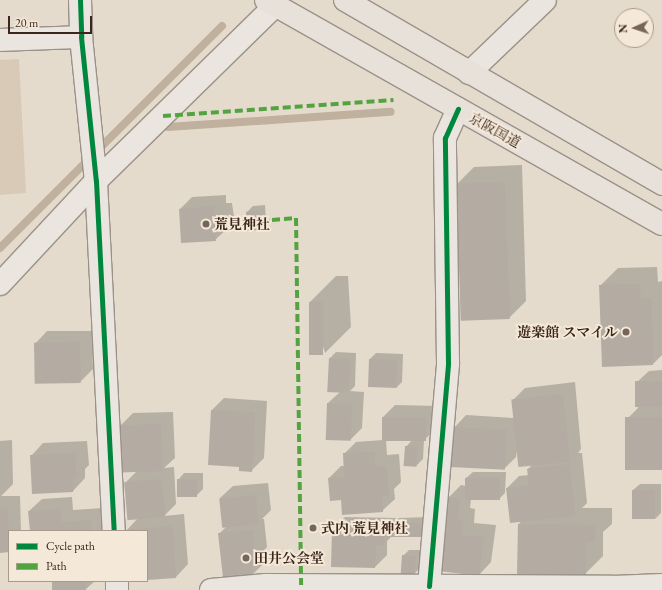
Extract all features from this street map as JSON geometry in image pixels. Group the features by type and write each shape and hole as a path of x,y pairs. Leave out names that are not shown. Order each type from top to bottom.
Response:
{"highway":[{"path":"345,0 662,184"},
{"name":"京阪国道","path":"271,3 662,224"}],"street":[{"path":"80,0 81,37 96,181 114,530"},
{"path":"469,73 545,0"},
{"path":"0,284 96,181 271,3"},
{"path":"0,40 81,37"},
{"path":"429,586 448,363 445,138 458,109"},
{"path":"211,590 429,586 613,588 662,585"}],"path":[{"path":"263,220 272,220"},
{"path":"221,223 231,222"}],"shaded area":[{"path":"19,59 26,193 0,195 0,60"}],"building":[{"path":"505,182 510,319 461,321 456,184"},
{"path":"214,206 214,215 220,215 222,230 215,231 216,241 181,243 179,209"},
{"path":"259,211 260,230 247,231 246,212"},
{"name":"遊楽館 スマイル","path":"640,284 641,298 652,298 653,365 602,367 599,285"},
{"path":"309,302 323,302 323,355 309,355"},
{"path":"80,342 81,383 35,384 34,343"},
{"path":"329,358 350,359 348,393 327,392"},
{"path":"369,359 397,360 396,388 368,387"},
{"path":"635,381 662,381 662,407 635,407"},
{"path":"563,394 570,462 518,467 511,399"},
{"path":"327,403 352,404 351,441 326,440"},
{"path":"211,410 255,412 252,472 239,471 239,467 208,465"},
{"path":"382,417 426,417 426,441 382,441"},
{"path":"625,417 662,417 662,470 625,470"},
{"path":"161,424 163,471 122,472 120,425"},
{"path":"453,427 507,430 505,470 451,467"},
{"path":"405,446 418,447 417,467 404,466"},
{"path":"375,452 375,466 387,466 389,496 382,496 383,512 342,515 341,500 330,501 328,478 344,477 343,453"},
{"path":"75,453 77,478 73,478 73,492 32,494 30,455"},
{"path":"570,464 575,516 510,523 506,488 529,485 527,469"},
{"path":"465,478 500,478 500,500 465,500"},
{"path":"162,479 165,517 127,520 124,482"},
{"path":"177,479 197,479 197,497 177,497"},
{"path":"632,490 655,490 655,519 632,519"},
{"path":"256,495 259,524 222,528 219,499"},
{"path":"448,497 460,498 458,520 463,521 462,535 484,537 479,576 439,571"},
{"path":"8,507 9,530 8,552 0,553 0,508"},
{"path":"60,509 61,522 91,520 91,530 30,530 28,511"},
{"path":"391,523 424,523 424,537 391,537"},
{"path":"518,524 595,525 595,542 586,542 586,575 517,574"},
{"path":"172,526 176,578 148,580 148,530 124,530"},
{"path":"332,529 385,530 384,545 376,545 375,568 331,567"},
{"path":"253,530 255,560 252,561 253,575 223,578 218,533"},
{"path":"402,555 416,556 415,575 401,574"},
{"path":"52,582 86,582 86,590 52,590"}],"waterway":[{"path":"0,248 222,26"},
{"path":"168,127 390,112"}],"marked path":[{"path":"163,116 393,100"},
{"path":"272,220 296,218 301,585"},
{"path":"231,222 263,220"}],"cycle path":[{"path":"80,0 81,37 96,181 114,530"},
{"path":"429,586 448,363 445,138 458,109"}],"place":[{"name":"荒見神社","path":"206,224"},
{"name":"遊楽館 スマイル","path":"626,332"},
{"name":"式内 荒見神社","path":"313,528"},
{"name":"田井公会堂","path":"246,558"}]}
